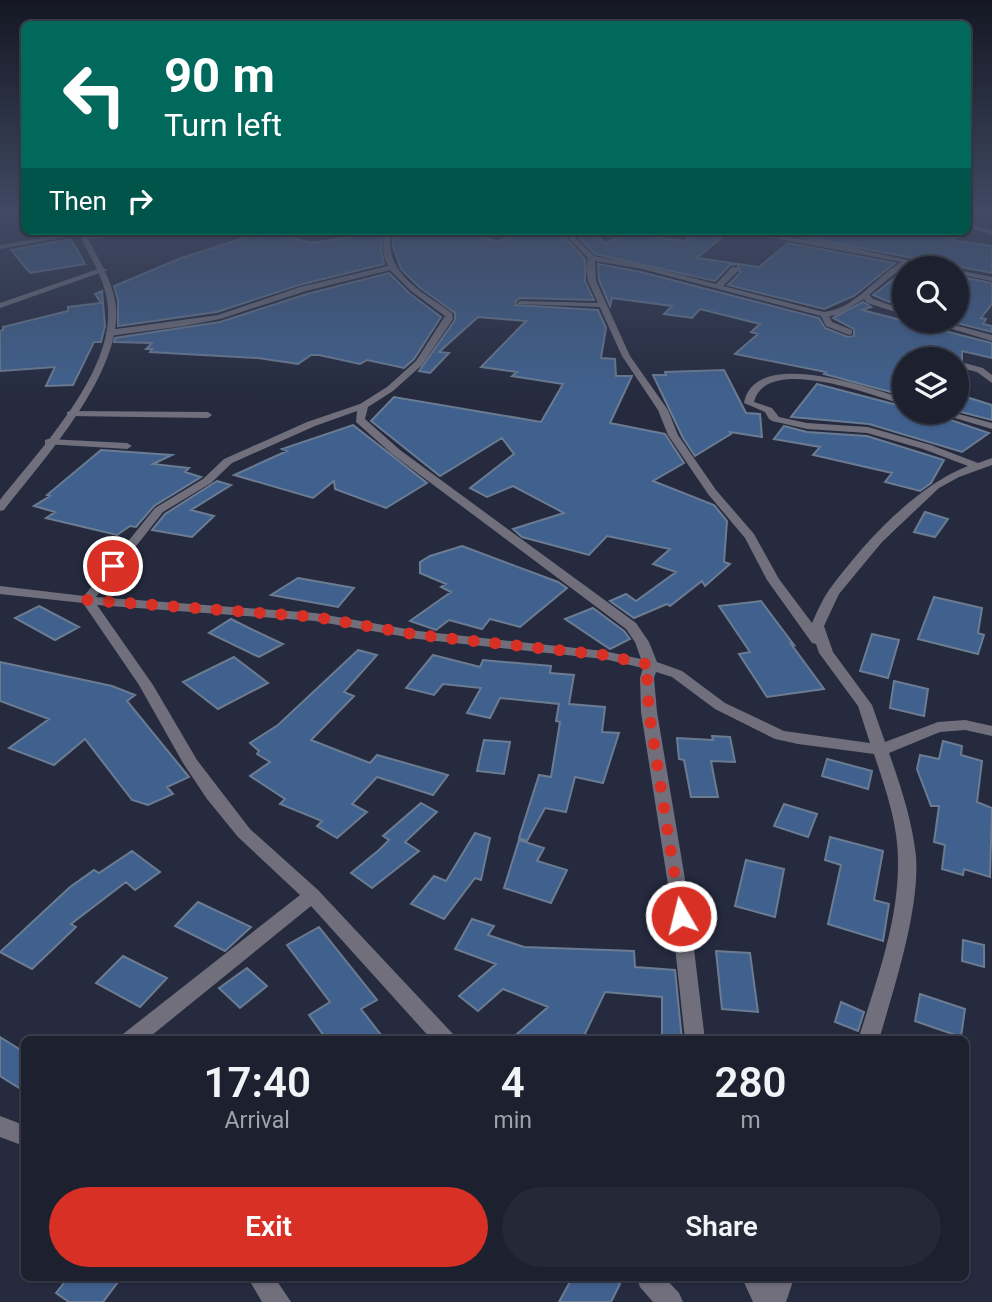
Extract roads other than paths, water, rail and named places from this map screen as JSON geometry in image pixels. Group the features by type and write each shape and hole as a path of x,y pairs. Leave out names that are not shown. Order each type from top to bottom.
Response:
{"street":[{"path":"0,306 90,275"},
{"path":"0,508 70,414 95,375 106,351 113,317 105,275"},
{"path":"110,333 220,317 303,289 362,275"},
{"path":"87,600 159,510 207,481 228,461 300,428 363,406 390,389 419,363 449,315 398,275"},
{"path":"591,275 601,305 626,356 663,410 673,435 712,492 750,537 773,580 865,705 899,806 907,858 906,883 890,967 869,1036"},
{"path":"671,275 824,314 835,313 865,295 880,285 888,275"},
{"path":"717,287 729,275"},
{"path":"973,275 992,279"},
{"path":"865,295 870,301 892,309"},
{"path":"824,314 829,324 849,332"},
{"path":"969,332 992,338"},
{"path":"969,367 979,370 992,380"},
{"path":"892,398 863,389 785,376 763,383 750,397 749,403 769,410 776,419 807,426 846,427 878,433 986,464"},
{"path":"363,406 360,420 396,452 631,626 642,642 651,665 647,678 649,712 678,891 695,1036"},
{"path":"969,420 992,426"},
{"path":"826,653 817,626 833,593 878,538 935,486 955,475 986,464"},
{"path":"0,590 87,600 315,617 418,635 604,655 651,665 677,674 720,706 780,735 881,750 938,727 965,725 992,731"},
{"path":"87,600 146,685 191,763 244,833 312,895 442,1036"},
{"path":"135,1036 312,895"},
{"path":"262,1281 278,1302"},
{"path":"652,1281 670,1302"},
{"path":"756,1281 767,1302"},
{"path":"774,1302 781,1281"}],"lane":[{"path":"520,303 601,305"},
{"path":"70,414 208,415"},
{"path":"48,442 127,446"}]}
